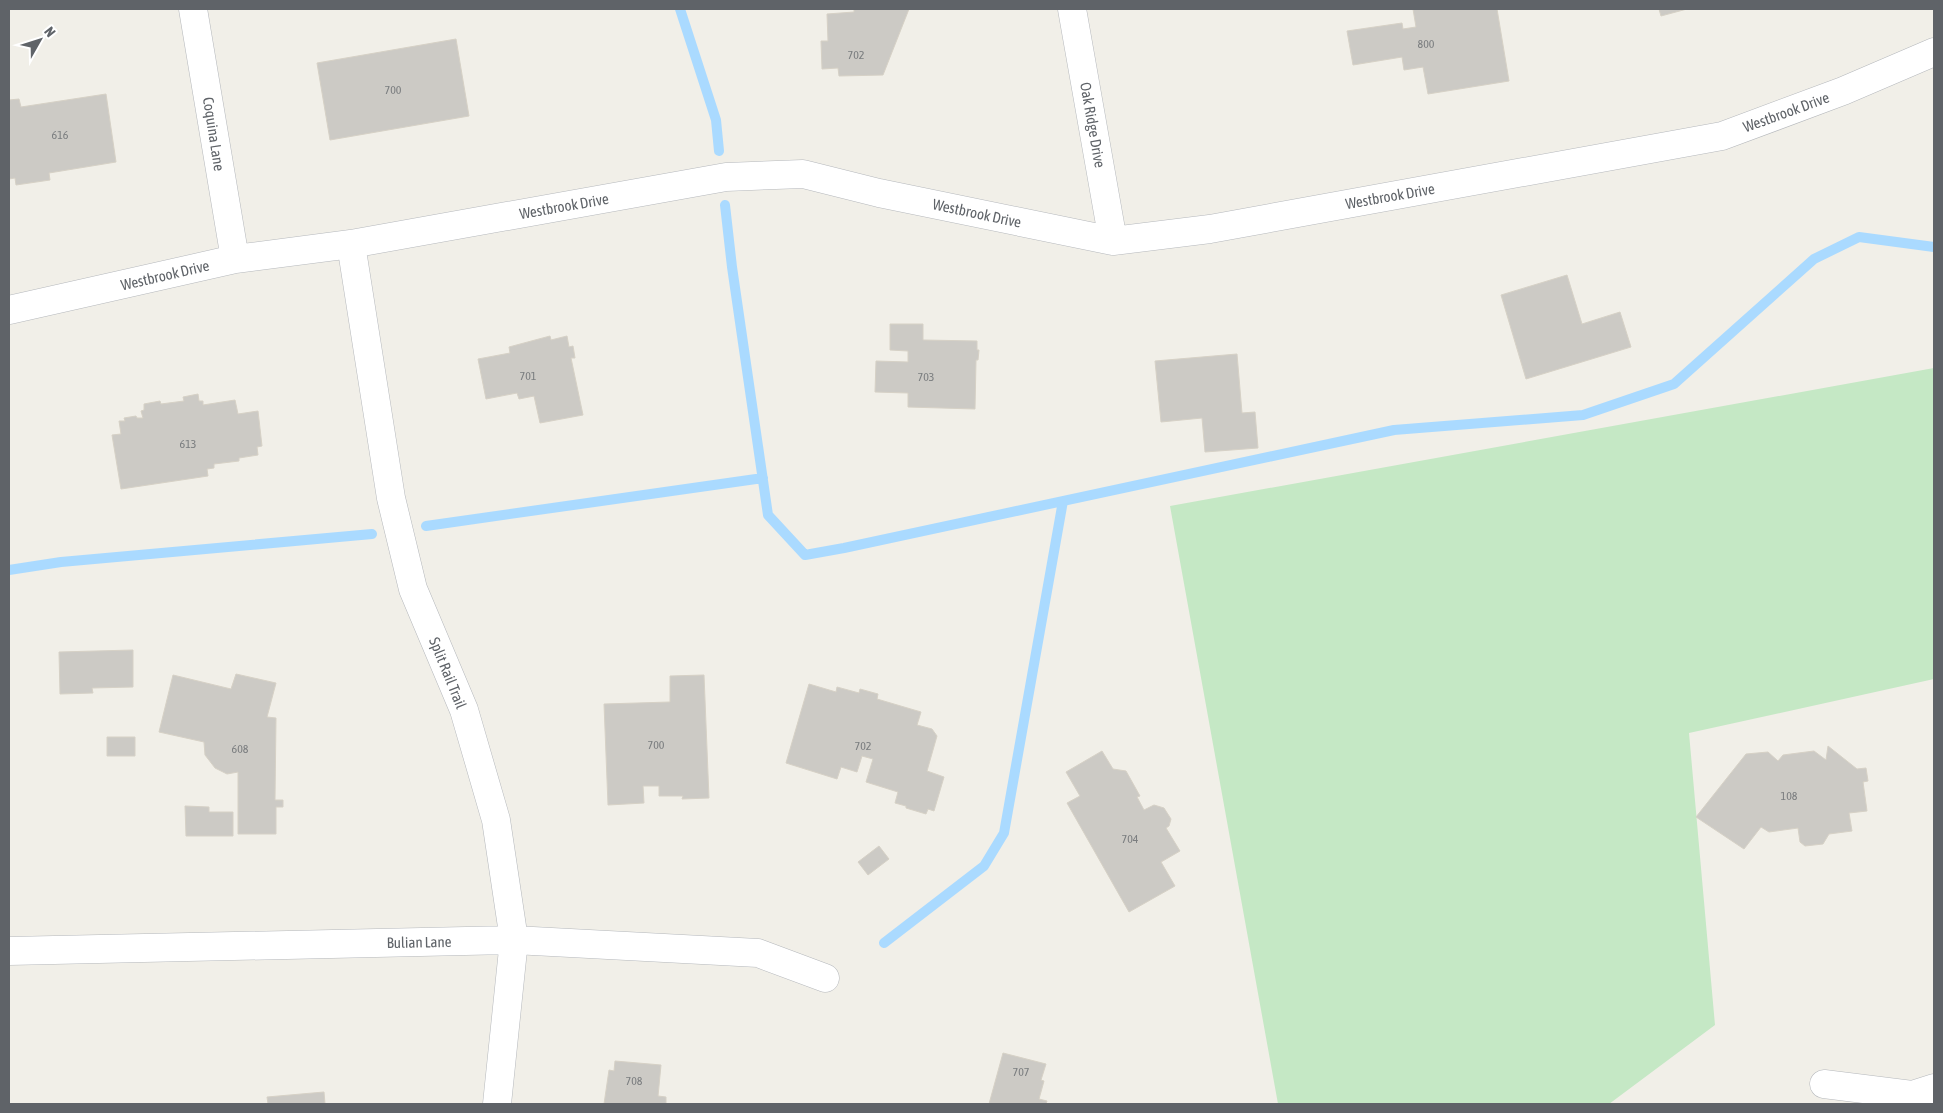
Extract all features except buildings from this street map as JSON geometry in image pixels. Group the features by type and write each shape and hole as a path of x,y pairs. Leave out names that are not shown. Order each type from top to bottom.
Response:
{"street":[{"name":"Coquina Lane","path":"193,9 234,259"},
{"name":"Oak Ridge Drive","path":"1072,9 1113,242"},
{"name":"Westbrook Drive","path":"9,310 234,259 351,244 726,177 802,174 879,193 1113,242 1210,229 1722,136 1843,91 1934,52"},
{"name":"Split Rail Trail","path":"351,244 396,516 413,589 464,710 496,820 514,940 497,1104"},
{"name":"Bulian Lane","path":"9,951 514,940 758,953 825,978"},
{"path":"1824,1084 1912,1096 1934,1088"}],"green space":[{"path":"1934,368 1934,679 1689,733 1715,1025 1609,1104 1278,1104 1170,506"}],"waterway":[{"path":"680,9 716,120 719,151"},
{"path":"725,205 732,267 768,515 805,555 1394,430 1583,415 1674,384 1814,259 1859,237 1934,247"},
{"path":"426,526 763,478"},
{"path":"884,943 984,866 1004,833 1063,501"},
{"path":"9,570 61,562 372,534"}]}
